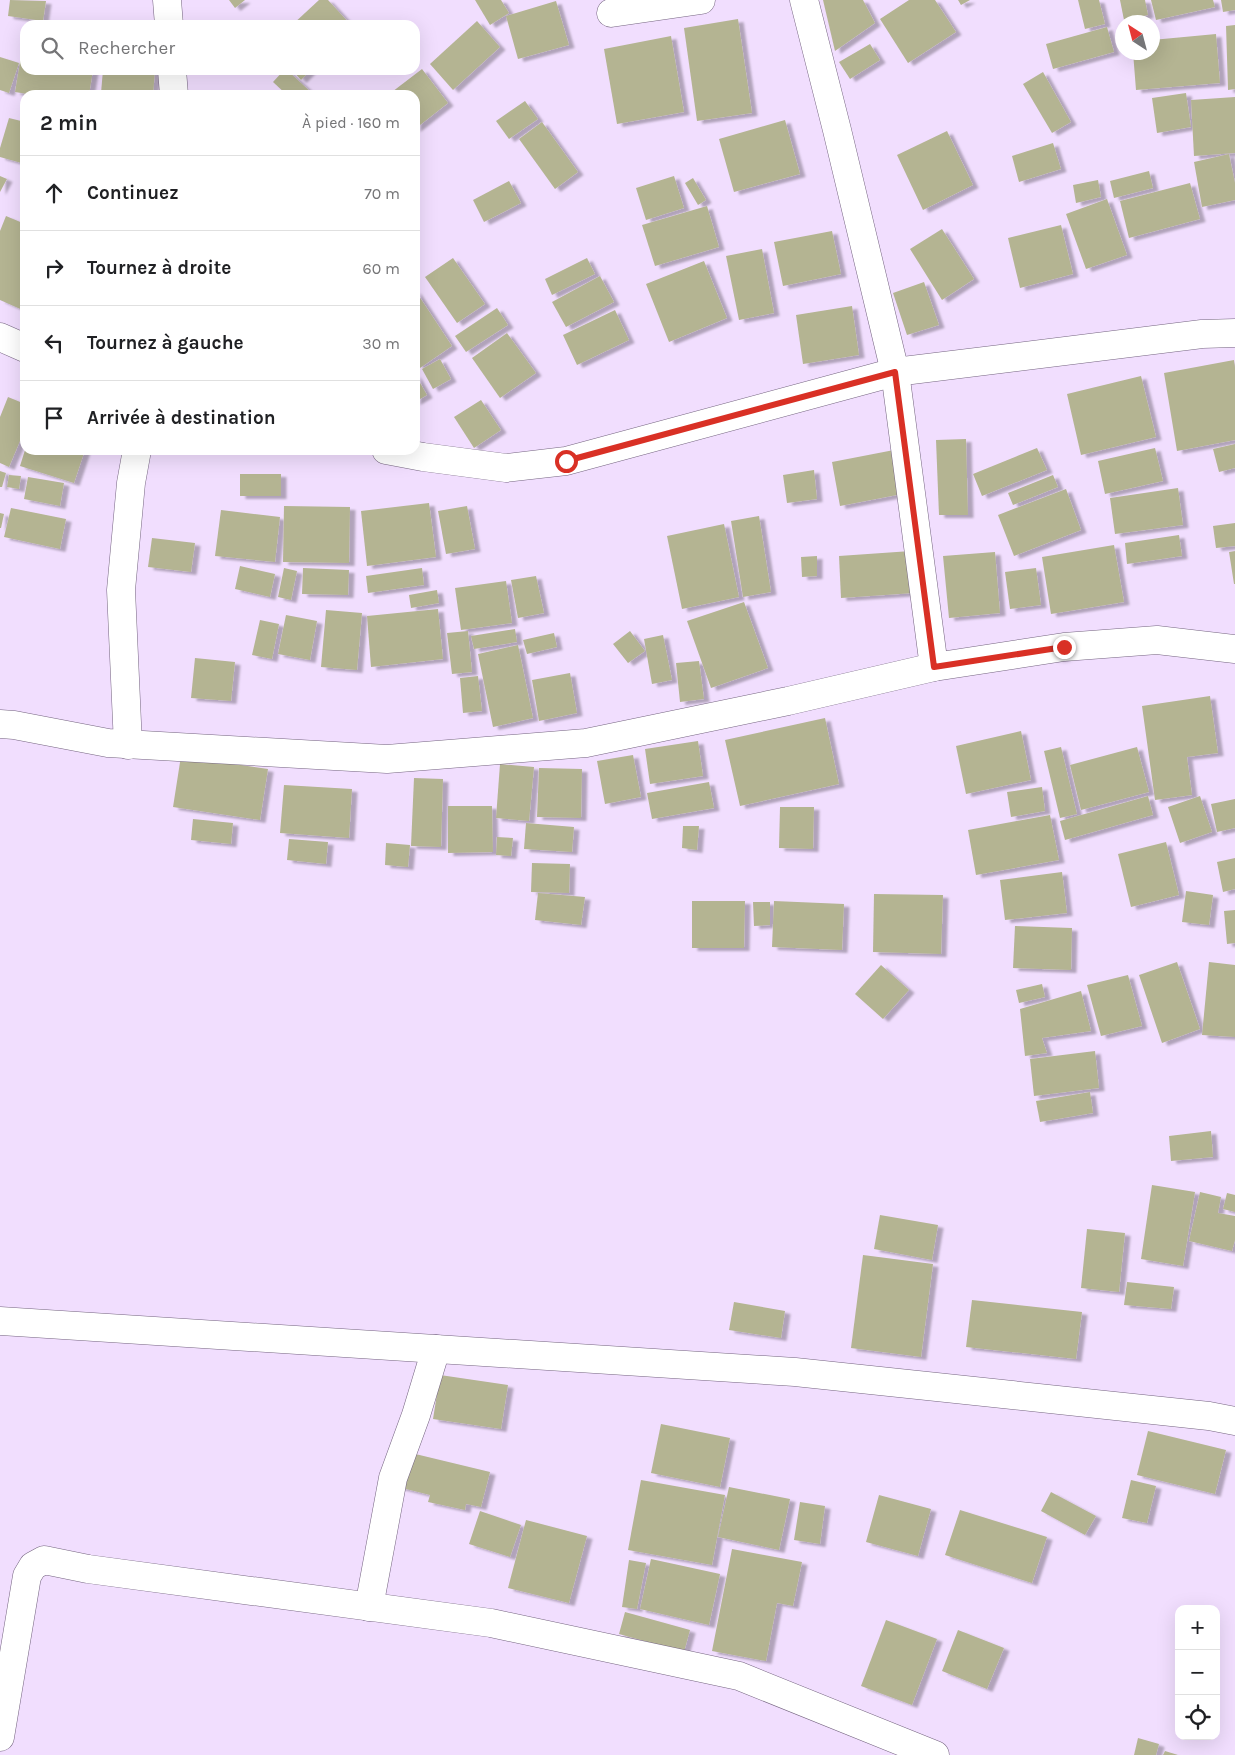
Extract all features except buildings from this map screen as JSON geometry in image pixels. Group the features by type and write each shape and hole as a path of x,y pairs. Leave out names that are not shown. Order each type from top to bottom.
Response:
{"street":[{"path":"167,0 169,20"},
{"path":"611,13 701,0"},
{"path":"804,0 895,372 934,667"},
{"path":"172,75 174,90"},
{"path":"412,455 506,468 566,461 895,372 1202,334 1235,333"},
{"path":"0,337 20,346"},
{"path":"128,745 121,590 131,484 136,455"},
{"path":"0,724 14,724 108,743 128,745 387,759 586,743 788,701 934,667 1064,647 1157,640 1235,649"},
{"path":"0,1321 795,1372 1209,1416 1235,1422"},
{"path":"369,1608 393,1478 416,1415 436,1349"},
{"path":"0,1737 27,1576 33,1566 44,1560 88,1569 490,1623 739,1676 935,1755"}],"route":[{"path":"566,461 895,372 934,667 1064,647"}]}
